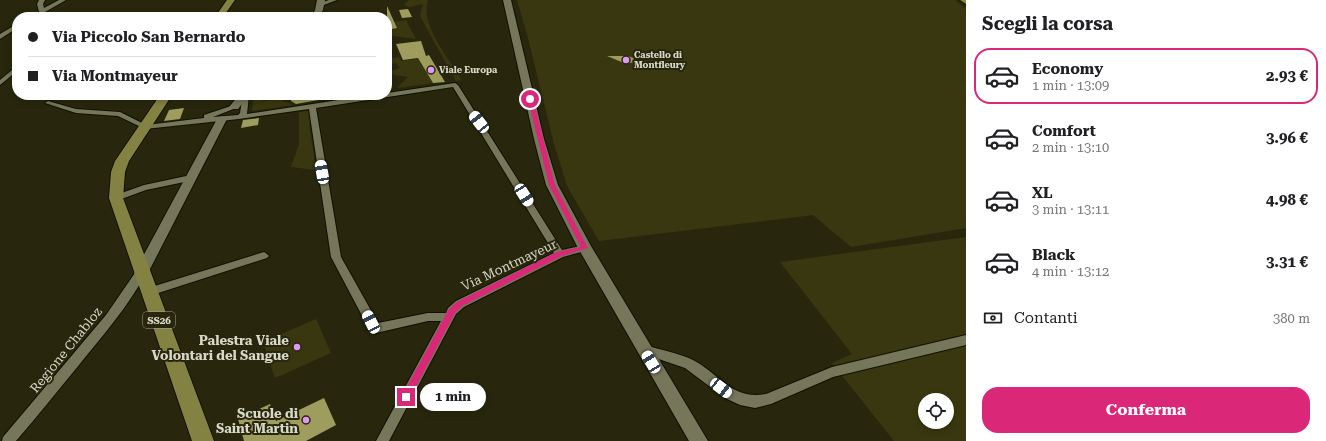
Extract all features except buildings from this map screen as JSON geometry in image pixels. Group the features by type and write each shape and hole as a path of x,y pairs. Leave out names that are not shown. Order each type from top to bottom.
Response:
{"main road":[{"path":"223,12 231,0"},
{"name":"SS26","path":"163,100 128,150 120,166 116,185 116,198 141,273 203,441"}],"street":[{"path":"41,12 42,1 55,0"},
{"path":"43,12 63,0"},
{"path":"318,12 321,2 334,0"},
{"path":"507,0 539,139 552,185 585,248 699,441"},
{"path":"0,36 12,29"},
{"path":"0,83 12,72"},
{"path":"392,94 455,85 560,254"},
{"path":"141,273 222,119 240,100"},
{"path":"241,115 244,100"},
{"path":"48,103 76,111 120,114 136,124 145,127 222,119 241,115 254,115 352,100"},
{"path":"312,106 336,258 371,322 376,328 401,324 428,317 448,317"},
{"path":"192,122 234,107 238,107 241,115"},
{"path":"116,198 144,188 191,178"},
{"name":"Via Montmayeur","path":"382,441 448,317 460,304 560,254 585,248"},
{"path":"149,292 264,256"},
{"name":"Regione Chabloz","path":"8,441 50,394 89,345 130,292 141,273"},
{"path":"644,349 689,364 729,394 740,399 755,402 767,400 832,372 966,340"}],"shaded area":[{"path":"409,0 428,0 426,9 431,30 443,52 462,80 456,81 420,16 423,4 409,7 404,5"},
{"path":"517,0 955,0 966,9 966,228 851,247 813,215 599,241 567,186 554,144"},
{"path":"406,20 416,39 392,35 392,29 397,28 394,22"},
{"path":"399,57 401,61 418,59 433,83 397,88 408,77 392,74 392,70 400,68 396,63 392,64 392,58"},
{"path":"253,100 281,100 293,105 252,111"},
{"path":"299,112 310,112 311,123 309,124 316,170 291,167 299,144"},
{"path":"966,237 966,441 894,441 832,363 852,354 780,262"},
{"name":"Palestra Viale Volontari del Sangue","path":"316,319 331,353 275,378 263,342"}],"place":[{"name":"Castello di Montfleury","path":"626,60"},
{"name":"Viale Europa","path":"431,70"},
{"name":"Palestra Viale Volontari del Sangue","path":"297,347"},
{"name":"Scuole di Saint Martin","path":"306,420"}],"route":[{"path":"406,397 452,311 460,304 560,254 585,248 566,215 552,185 530,99"}]}
